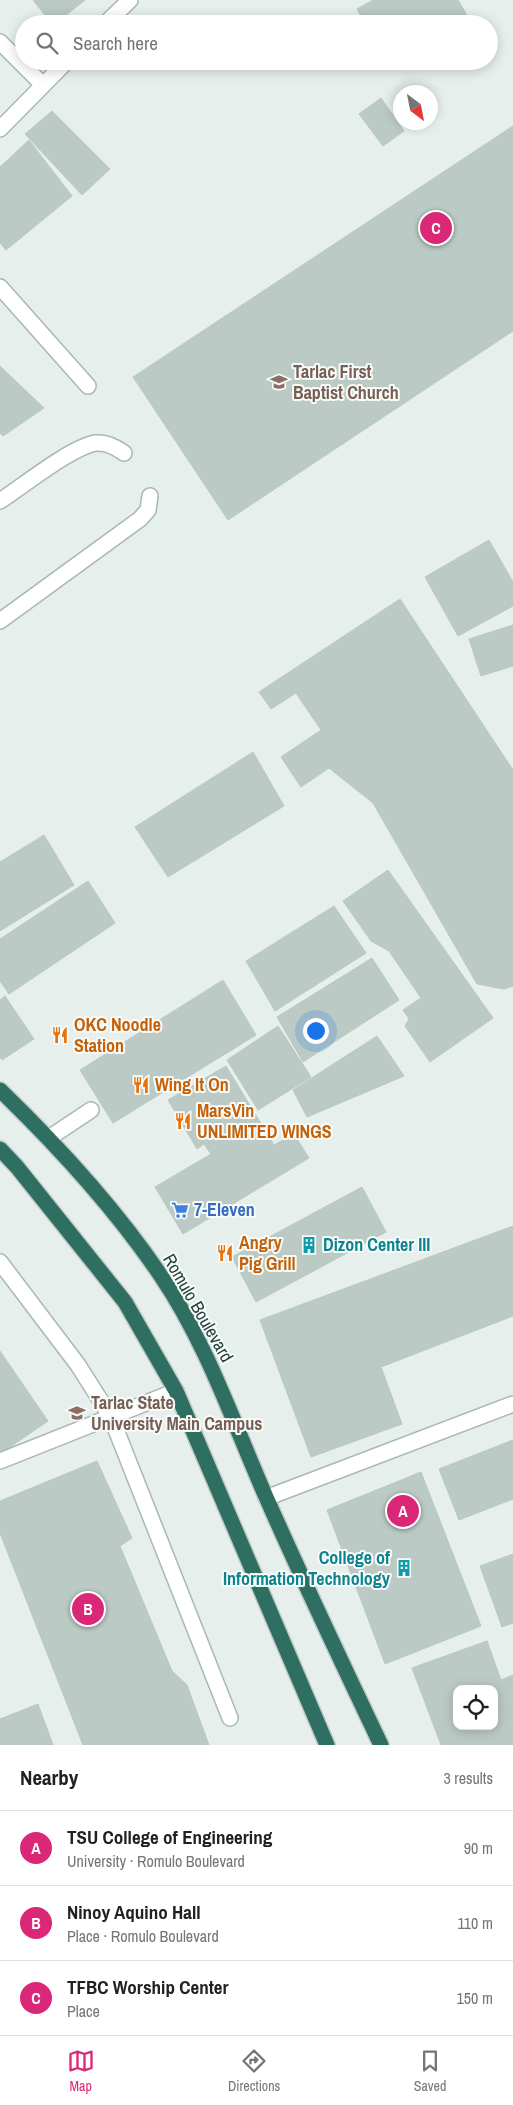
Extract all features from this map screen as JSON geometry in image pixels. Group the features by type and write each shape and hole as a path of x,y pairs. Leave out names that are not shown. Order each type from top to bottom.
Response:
{"highway":[{"name":"Romulo Boulevard","path":"0,1090 49,1138 113,1212 162,1276 205,1351 266,1498 381,1745"},
{"path":"0,1150 17,1167 125,1302 176,1390 322,1741"}],"street":[{"path":"114,15 130,0"},
{"path":"0,42 15,57"},
{"path":"27,70 42,85"},
{"path":"0,129 58,70"},
{"path":"0,287 88,386"},
{"path":"0,501 79,448 98,443 114,445 124,453"},
{"path":"0,621 140,519 148,510 150,496"},
{"path":"49,1138 91,1110"},
{"path":"0,1262 78,1365 111,1417 230,1718"},
{"path":"0,1461 176,1390"},
{"path":"266,1498 513,1404"}],"building":[{"path":"33,0 85,0 66,15 45,15"},
{"path":"373,0 458,0 467,15 361,15 357,9"},
{"path":"381,98 393,115 393,130 404,131 383,146 359,114"},
{"path":"52,111 110,169 82,195 25,134"},
{"path":"513,126 513,331 228,520 133,377"},
{"path":"29,140 72,196 6,250 0,243 0,167"},
{"path":"0,366 44,408 3,436 0,433"},
{"path":"489,540 513,582 513,606 458,636 425,577"},
{"path":"400,599 513,770 513,986 504,989 477,984 373,803 329,768 301,787 281,757 321,730 296,693 271,709 259,692"},
{"path":"513,625 513,666 481,676 469,639"},
{"path":"253,752 284,806 168,877 135,827"},
{"path":"44,835 74,885 0,931 0,862"},
{"path":"388,870 493,1018 430,1062 405,1026 409,1019 403,1010 421,998 389,951 371,941 343,901"},
{"path":"88,881 115,923 9,994 0,981 0,939"},
{"path":"334,906 366,953 275,1011 246,961"},
{"path":"372,958 399,1000 303,1062 277,1017"},
{"path":"223,980 256,1035 113,1123 80,1070"},
{"path":"5,996 34,1039 2,1060 0,1057 0,1000"},
{"path":"278,1026 311,1077 258,1110 227,1060"},
{"path":"377,1036 404,1076 307,1117 293,1090"},
{"path":"226,1066 274,1145 294,1134 309,1158 183,1234 155,1187 211,1154 204,1144 197,1149 168,1100"},
{"name":"Dizon Center III","path":"362,1187 386,1232 256,1302 232,1257"},
{"path":"513,1226 513,1316 381,1367 402,1424 311,1457 260,1320"},
{"path":"0,1351 48,1421 0,1454"},
{"path":"513,1440 513,1499 459,1520 439,1469"},
{"path":"97,1461 132,1538 120,1546 172,1671 187,1685 209,1745 83,1745 0,1533 0,1501"},
{"name":"College of Information Technology","path":"421,1472 481,1626 385,1664 327,1510"},
{"path":"513,1554 513,1623 502,1627 480,1566"},
{"path":"487,1641 501,1680 513,1675 513,1745 441,1745 412,1668"},
{"path":"38,1704 53,1745 0,1745 0,1719"}],"place":[{"name":"TFBC Worship Center","path":"436,228"},
{"name":"Tarlac First Baptist Church","path":"279,382"},
{"name":"OKC Noodle Station","path":"60,1035"},
{"name":"Wing It On","path":"141,1085"},
{"name":"MarsVin UNLIMITED WINGS","path":"183,1121"},
{"name":"7-Eleven","path":"180,1210"},
{"name":"Dizon Center III","path":"309,1245"},
{"name":"Angry Pig Grill","path":"225,1253"},
{"name":"Tarlac State University Main Campus","path":"77,1413"},
{"name":"TSU College of Engineering","path":"403,1511"},
{"name":"College of Information Technology","path":"404,1568"},
{"name":"Ninoy Aquino Hall","path":"88,1609"}]}
